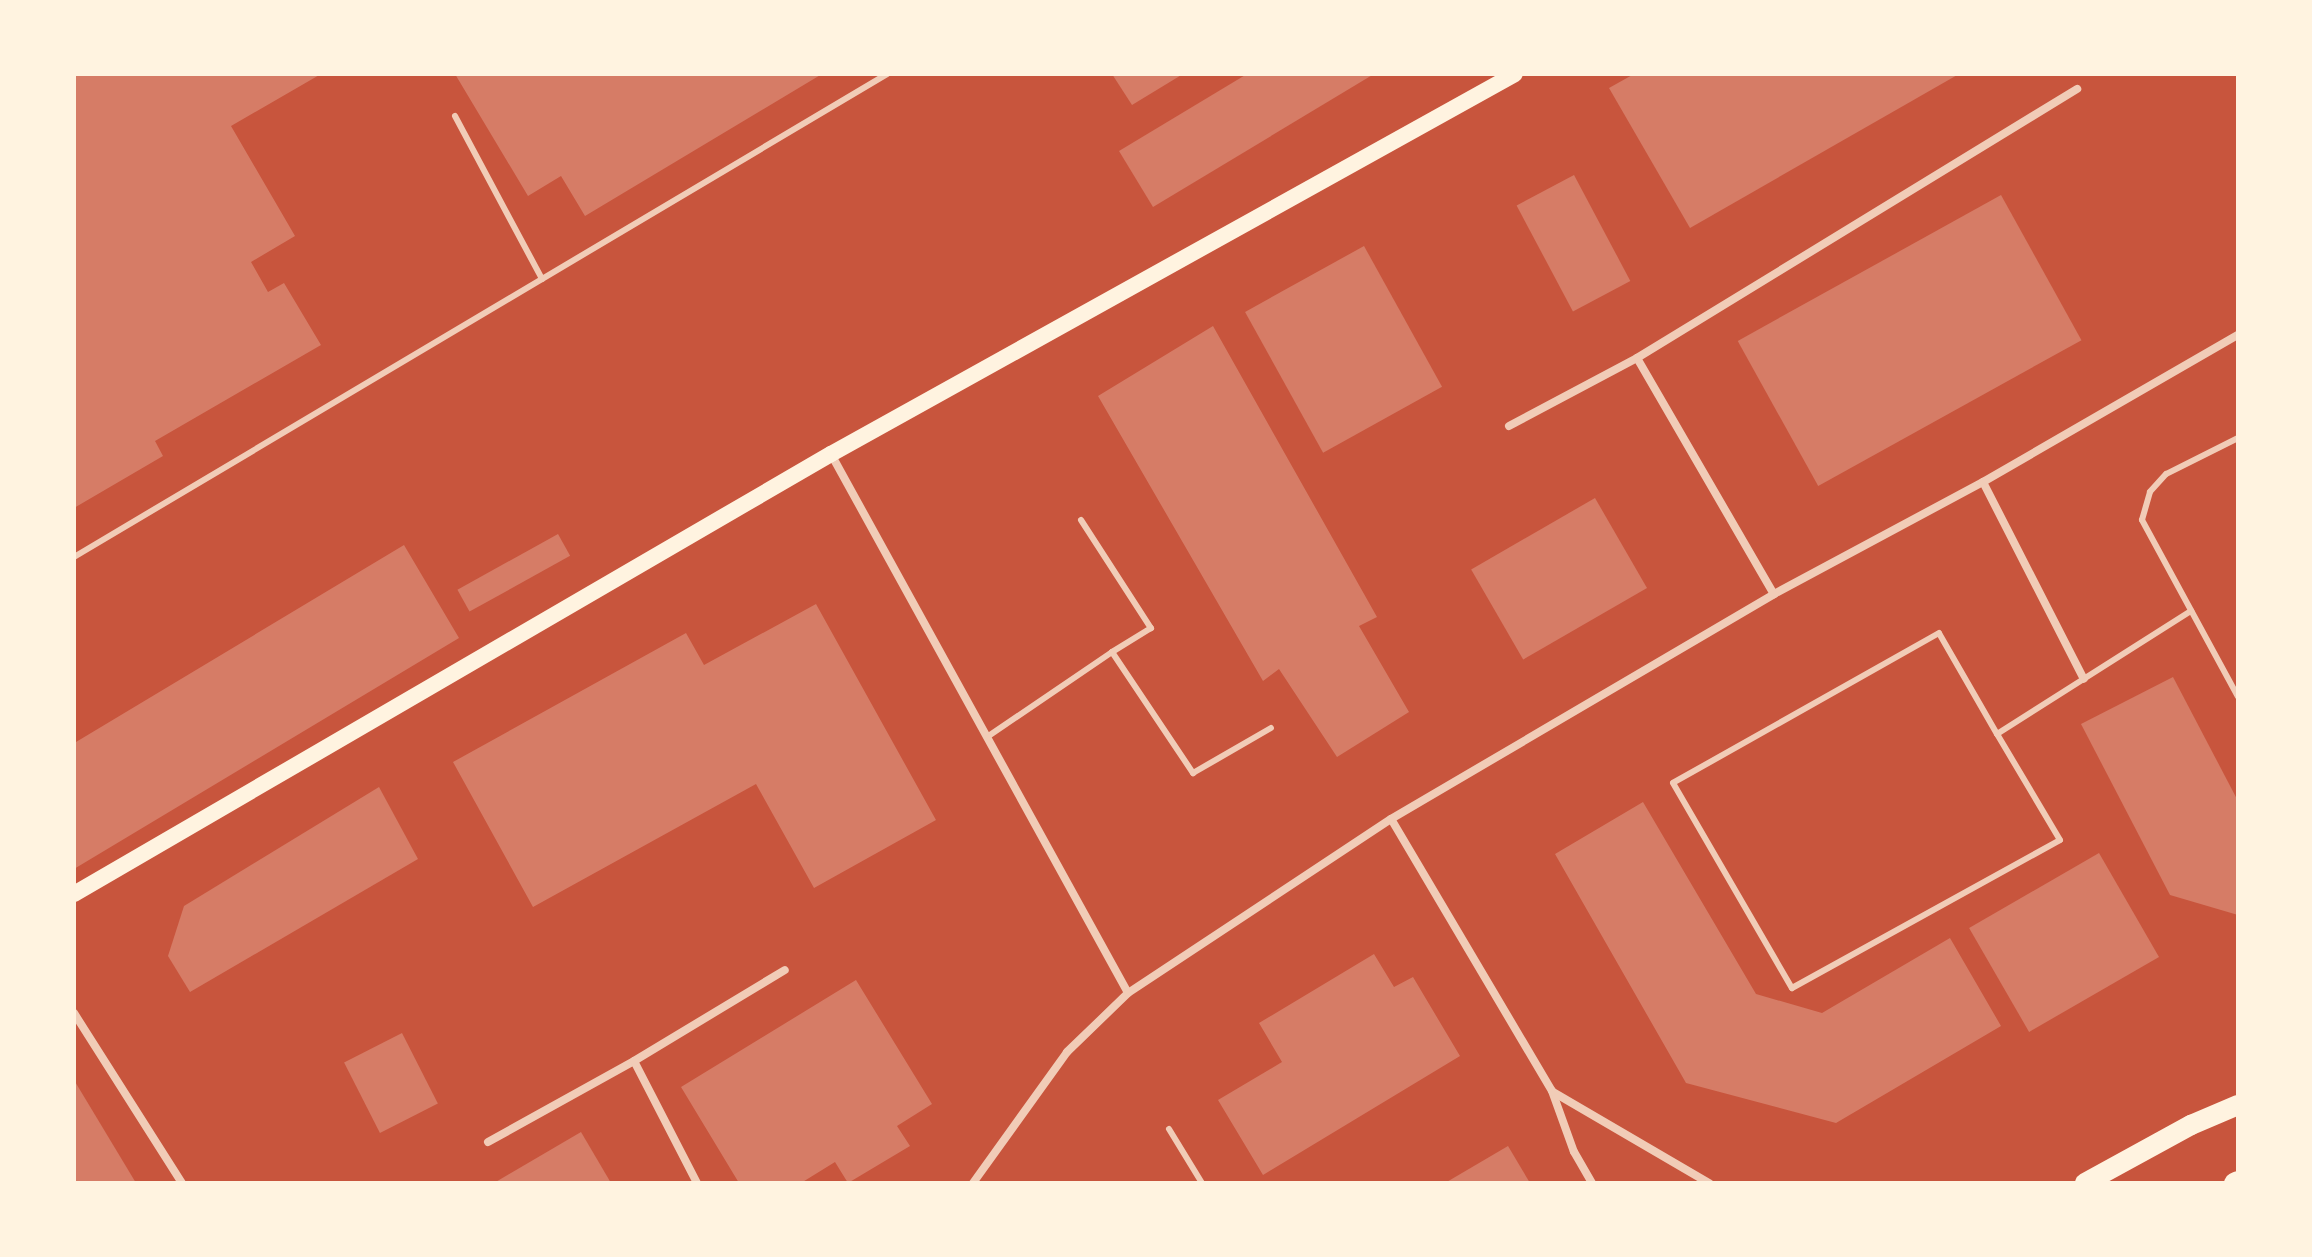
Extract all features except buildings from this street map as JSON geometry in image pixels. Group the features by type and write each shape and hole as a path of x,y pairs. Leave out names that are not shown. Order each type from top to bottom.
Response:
{"main road":[{"path":"74,894 831,454 1488,81 1515,74"},
{"path":"2085,1183 2191,1125 2238,1105"}],"street":[{"path":"1509,426 1637,358 2077,89"},
{"path":"973,1183 1067,1052 1128,993 1391,819 1774,594 1983,482 2238,335"},
{"path":"1637,358 1774,594"},
{"path":"831,454 1128,993"},
{"path":"1983,482 2084,679"},
{"path":"1391,819 1552,1091 1574,1152 1592,1183"},
{"path":"488,1142 634,1061 785,970"},
{"path":"74,1013 182,1183"},
{"path":"634,1061 697,1183"},
{"path":"1552,1091 1709,1183"}],"lane":[{"path":"74,557 887,74"},
{"path":"455,116 542,279"},
{"path":"2238,438 2166,474 2150,492 2142,520 2238,697"},
{"path":"987,737 1151,628 1081,520"},
{"path":"1997,734 2191,611"},
{"path":"1939,633 1997,734 2060,840 1792,988 1673,783 1939,633"},
{"path":"1112,652 1193,773 1271,728"},
{"path":"1169,1129 1202,1183"}]}
